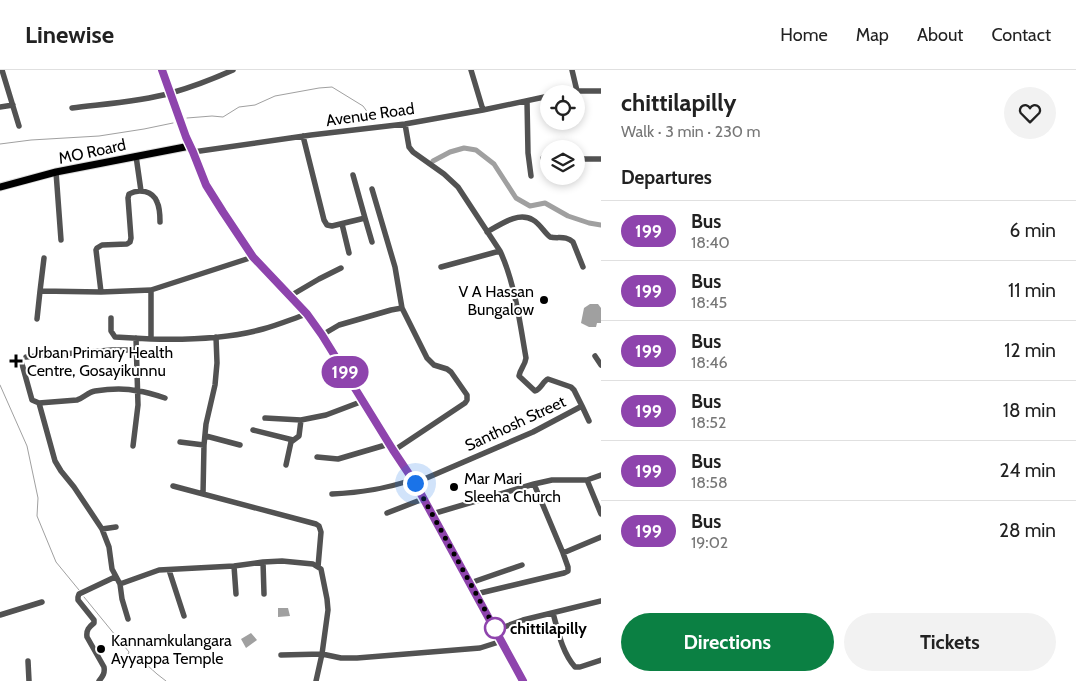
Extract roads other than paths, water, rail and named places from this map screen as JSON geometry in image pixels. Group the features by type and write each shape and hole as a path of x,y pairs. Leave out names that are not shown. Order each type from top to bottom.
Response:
{"main road":[{"path":"162,70 206,185 253,257 307,314 322,335 414,482 523,681"},
{"name":"MO Roard","path":"0,187 56,172 136,156 191,149"}],"street":[{"path":"2,70 19,126"},
{"path":"72,108 129,101 170,93 232,70"},
{"path":"471,70 483,110"},
{"path":"572,70 576,85"},
{"path":"585,91 601,91"},
{"name":"Avenue Road","path":"191,149 405,124 540,98"},
{"path":"527,102 528,153 531,176"},
{"path":"0,107 13,105"},
{"path":"405,124 409,147 458,187 500,251 441,267"},
{"path":"303,136 324,220 327,225 332,226 364,218"},
{"path":"136,156 141,191"},
{"path":"585,159 601,159"},
{"path":"56,172 61,240"},
{"path":"353,175 372,242"},
{"path":"317,457 338,459 391,447 467,400 467,395 451,372 434,365 427,358 402,308 395,267 372,189"},
{"path":"102,292 96,250 102,245 127,244 130,242 128,198 130,194 134,191 141,191 147,192 155,198 158,203 160,222"},
{"path":"488,232 515,218 532,219 550,237 570,239 583,267"},
{"path":"342,224 349,253"},
{"name":"Santhosh Street","path":"332,494 354,494 414,482 532,432 582,406 571,387 552,380 546,380 537,390 534,390 519,376 525,364 525,355 513,287 500,251"},
{"path":"40,291 102,292 151,290 253,257"},
{"path":"37,319 44,258"},
{"path":"290,296 341,268"},
{"path":"151,290 151,339"},
{"path":"322,335 339,325 402,308"},
{"path":"111,318 111,331 115,337 180,340 228,336 263,329 307,314"},
{"path":"203,494 206,424 215,385 217,363 216,337"},
{"path":"134,446 138,405 136,338"},
{"path":"26,357 112,350 137,350"},
{"path":"595,356 601,365"},
{"path":"22,364 32,400 39,403 83,398 93,391 137,390 165,398"},
{"path":"265,418 300,420 326,415 363,401"},
{"path":"39,403 55,461 102,529 109,547 112,569 120,584 128,619"},
{"path":"582,406 589,421"},
{"path":"286,464 290,444 299,436 300,420"},
{"path":"253,430 293,440"},
{"path":"206,436 240,445"},
{"path":"180,442 204,445"},
{"path":"432,514 534,484 552,480 587,480 601,475"},
{"path":"587,480 601,514"},
{"path":"476,594 568,571 563,553 534,484"},
{"path":"173,486 319,526 321,532 318,566"},
{"path":"387,513 423,499"},
{"path":"102,529 116,527"},
{"path":"563,553 601,537"},
{"path":"120,584 153,572 169,570 282,561 318,566 321,569 328,610 316,681"},
{"path":"263,562 264,594"},
{"path":"470,582 522,565"},
{"path":"234,566 236,594"},
{"path":"169,570 184,616"},
{"path":"99,681 103,676 104,667 86,632 94,620 78,598 80,594 115,577"},
{"path":"496,630 523,620 601,601"},
{"path":"0,615 42,602"},
{"path":"553,613 561,642 575,667 601,660"},
{"path":"281,655 322,654 341,658 357,658 480,648 502,641"},
{"path":"28,661 29,681"}],"waterway":[{"path":"187,118 223,117 239,107 255,105 275,96 332,87 363,106 374,121"},
{"path":"0,144 99,136 173,123"},
{"path":"433,161 450,152 464,148 476,150 494,164 516,198 530,206 545,203 568,216 601,225"},
{"path":"0,385 27,446 38,498 37,516 56,562 79,590"},
{"path":"84,597 129,652 126,659 138,657 166,681"}],"place":[{"name":"V A Hassan Bungalow","path":"544,300"},
{"name":"Urban Primary Health Centre, Gosayikunnu","path":"16,361"},
{"name":"Mar Mari Sleeha Church","path":"454,487"},
{"name":"chittilapilly","path":"495,628"},
{"name":"Kannamkulangara Ayyappa Temple","path":"101,649"}]}
